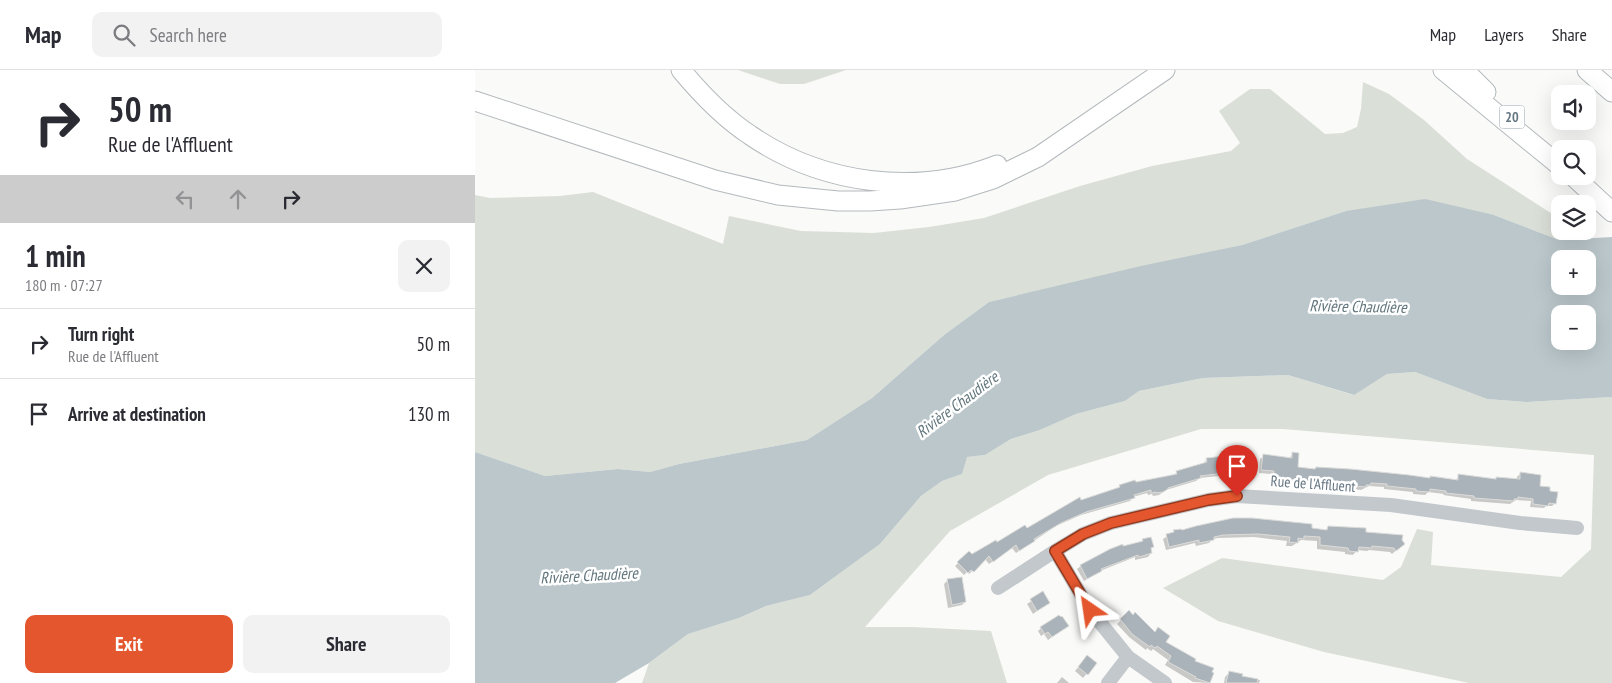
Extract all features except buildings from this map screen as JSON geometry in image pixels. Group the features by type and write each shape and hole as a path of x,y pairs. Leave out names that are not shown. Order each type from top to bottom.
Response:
{"highway":[{"path":"681,70 717,108 750,135 777,152 807,166 832,174 860,180 895,182 927,181 956,177 986,169 1006,161 1028,150 1160,70"},
{"path":"475,100 663,164 732,185 778,195 809,199 870,201 900,199 955,190 993,179 1038,157 1165,70"},
{"path":"1443,70 1551,158"},
{"name":"20","path":"1464,70 1551,156"},
{"path":"1587,70 1612,92"},
{"path":"1583,185 1612,212"}],"street":[{"name":"Rue de l'Affluent","path":"998,588 1083,534 1111,523 1208,500 1237,496 1391,505 1520,523 1577,528"},
{"path":"1055,551 1090,610 1128,658 1165,683"},
{"path":"1108,683 1128,658"}],"shaded area":[{"path":"738,70 846,70 804,84 780,84"},
{"path":"1363,82 1389,94 1424,120 1467,159 1551,213 1551,237 1494,215 1346,211 1242,245 989,302 944,335 872,398 807,440 679,464 650,472 618,469 545,476 475,452 475,195 490,198 560,196 593,192 723,244 729,216 801,231 874,233 984,218 1080,186 1152,166 1231,151 1240,143 1219,111 1250,89 1270,89 1325,134 1343,133 1357,127 1361,109"},
{"path":"1415,372 1487,399 1527,402 1612,397 1612,683 1469,683 1324,652 1218,621 1163,588 1222,558 1383,580 1401,567 1417,529 1433,532 1431,565 1561,577 1591,549 1594,455 1283,429 1201,429 1048,475 950,531 865,627 991,631 1007,683 642,683 649,663 688,634 739,618 766,606 810,595 880,544 921,496 942,481 962,474 966,457 985,455 1011,439 1040,430 1076,414 1125,401 1139,391 1203,378 1288,375 1353,395 1387,374"}],"water":[{"name":"Rivière Chaudière","path":"1425,199 1494,215 1551,237 1551,240 1596,240 1596,238 1612,237 1612,397 1527,402 1487,399 1415,372 1387,374 1354,395 1288,375 1203,378 1139,391 1125,401 1076,414 1040,430 1011,439 985,455 967,457 962,474 942,481 921,496 880,544 810,595 766,606 739,618 688,634 649,663 615,683 475,683 475,452 545,476 618,469 650,472 679,464 807,440 872,398 944,335 989,302 1141,266 1242,245 1346,211"}],"route":[{"path":"1090,610 1059,561 1055,551 1083,534 1111,523 1161,510 1237,496"}]}
